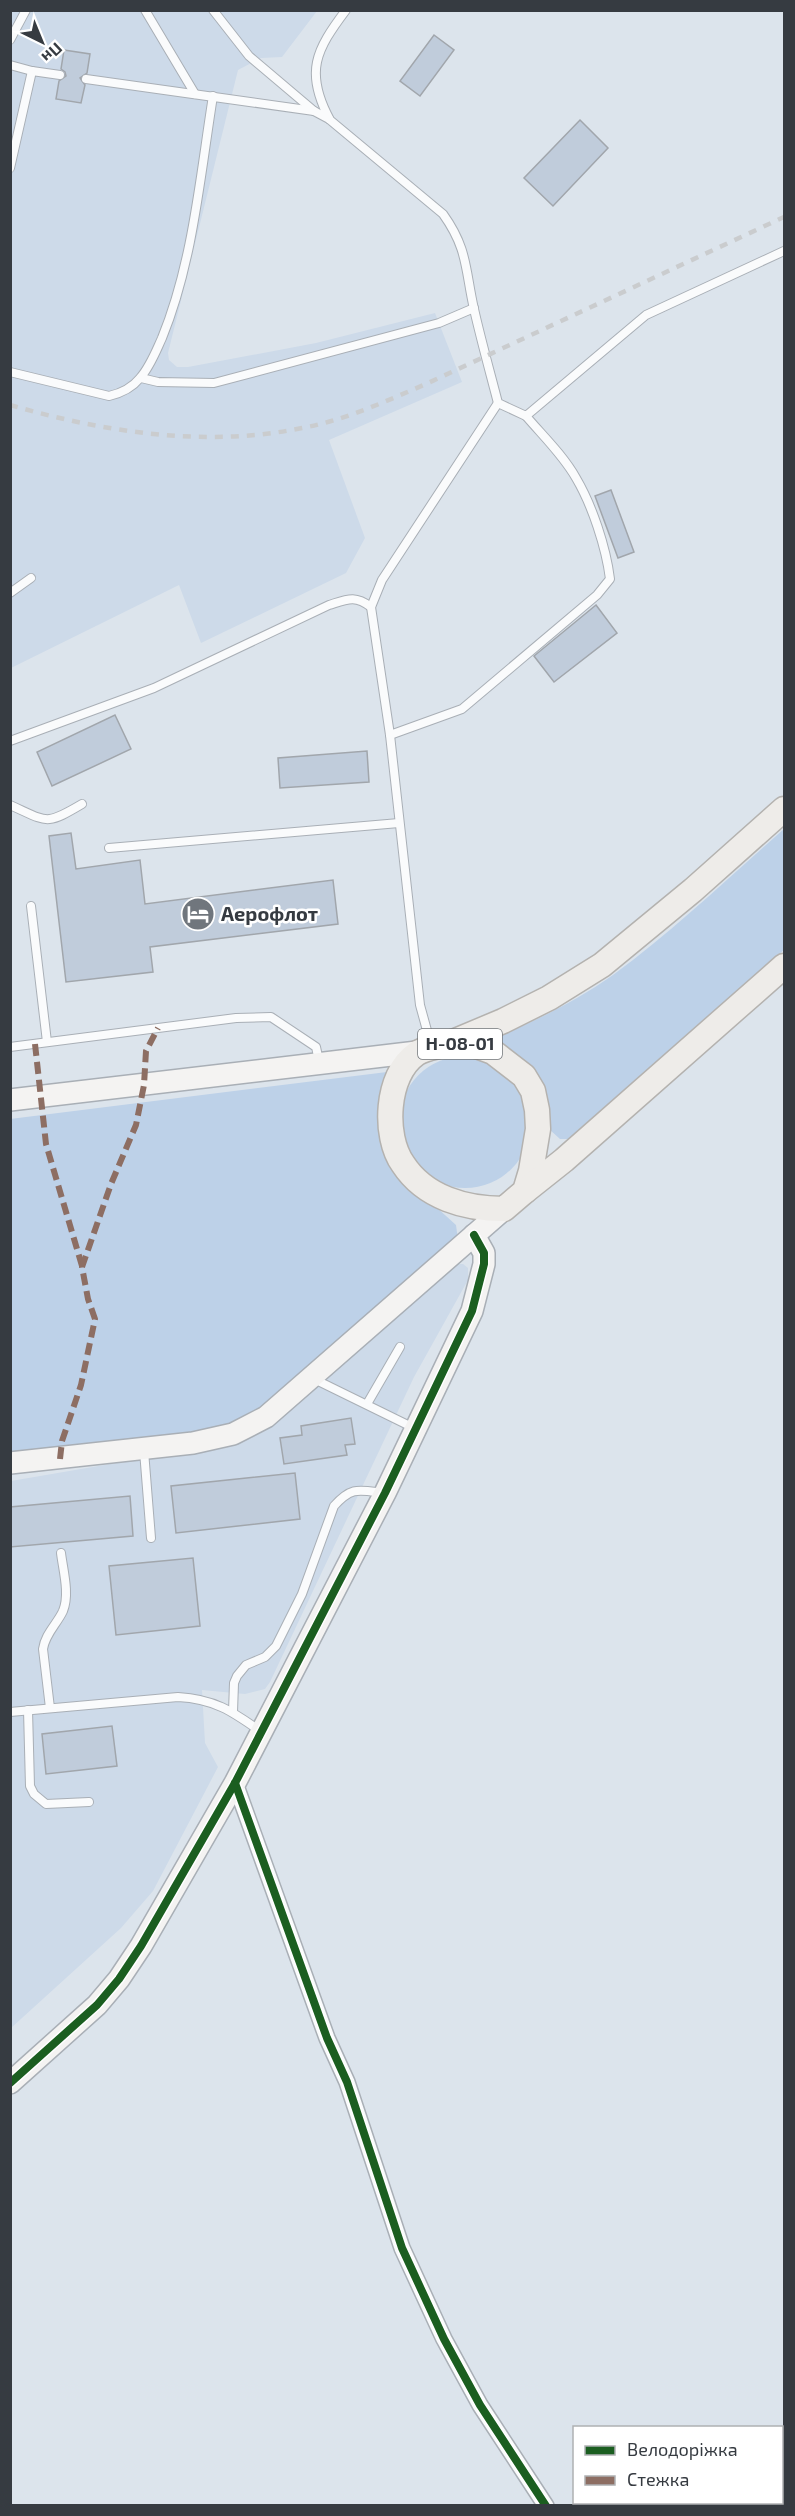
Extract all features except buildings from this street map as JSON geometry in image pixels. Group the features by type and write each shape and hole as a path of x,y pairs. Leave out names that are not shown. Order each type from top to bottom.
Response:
{"main road":[{"name":"Н-08-01","path":"504,1209 474,1208 452,1202 425,1186 402,1164 389,1126 391,1103 409,1060 432,1048 503,1021 602,965 693,890 784,809"},
{"path":"10,1463 193,1443 233,1434 266,1417 474,1234 564,1160 784,966"},
{"name":"Н-08-01","path":"10,1100 320,1065 432,1048 474,1045 493,1052 524,1076 533,1091 538,1129 536,1151 525,1191"},
{"path":"10,2083 97,2005 119,1979 141,1946 235,1784 385,1493 472,1311 484,1264 484,1253 474,1234"}],"street":[{"path":"235,1784 305,1981 347,2082 402,2248 444,2339 480,2405 546,2505"}],"lane":[{"path":"10,40 26,10"},
{"path":"145,10 195,94"},
{"path":"213,10 249,56 443,214 464,250 474,309 498,403 382,580 371,607 390,735 420,1005 432,1048"},
{"path":"330,120 322,105 318,88 316,76 318,57 324,40 346,10"},
{"path":"10,65 60,75"},
{"path":"10,168 32,71"},
{"path":"86,79 314,111"},
{"path":"10,372 109,396 121,394 141,378 162,338 180,284 194,219 213,96"},
{"path":"526,416 646,315 784,251"},
{"path":"141,378 158,382 214,383 439,323 474,309"},
{"path":"390,735 462,709 597,595 610,579 608,561 577,478 526,416 498,403"},
{"path":"10,593 30,578"},
{"path":"10,741 154,688 329,605 353,598 361,599 371,607"},
{"path":"10,805 48,821 82,804"},
{"path":"109,848 399,824"},
{"path":"31,906 48,1042"},
{"path":"10,1047 236,1018 271,1017 316,1047 320,1065"},
{"path":"367,1404 400,1347"},
{"path":"312,1378 415,1429"},
{"path":"144,1450 150,1538"},
{"path":"233,1712 234,1683 237,1676 246,1665 264,1657 276,1646 302,1594 334,1506 344,1495 354,1490 385,1493"},
{"path":"50,1708 43,1649 44,1640 64,1609 66,1598 60,1552"},
{"path":"10,1712 178,1697 207,1700 233,1712 262,1732"},
{"path":"28,1710 30,1786 34,1794 46,1804 89,1802"}],"shaded area":[{"path":"11,11 317,11 282,57 261,58 238,70 168,353 169,360 177,367 188,367 316,343 435,313 462,382 329,440 365,538 346,573 201,643 179,585 11,668"},
{"path":"784,829 784,950 568,1139 560,1139 549,1129 491,1040 553,1011 613,975 679,922"},
{"path":"465,1056 490,1061 512,1075 526,1097 531,1122 526,1147 512,1169 490,1183 465,1188 440,1183 418,1169 404,1147 399,1122 404,1097 418,1075 440,1061"},
{"path":"387,1072 390,1077 383,1123 435,1206 456,1225 458,1240 266,1409 225,1432 11,1456 10,1119"},
{"path":"456,1264 463,1264 468,1268 468,1280 414,1377 270,1682 265,1689 245,1694 202,1690 205,1743 218,1767 153,1891 121,1928 11,2028 11,1481 151,1457"}],"railway":[{"path":"10,405 82,423 192,437 265,434 318,425 366,409 426,384 784,217"}],"marked path":[{"path":"60,1459 62,1441 81,1385 95,1319 88,1299 82,1267 111,1184 136,1125 144,1085 146,1051 158,1028"},
{"path":"35,1044 46,1144 82,1266"}],"cycle path":[{"path":"10,2083 97,2005 119,1979 141,1946 235,1783 385,1493 472,1311 484,1264 484,1253 474,1235"},
{"path":"235,1783 327,2038 347,2082 402,2248 444,2339 480,2405 546,2506"}],"place":[{"name":"Аерофлот","path":"198,914"}]}
